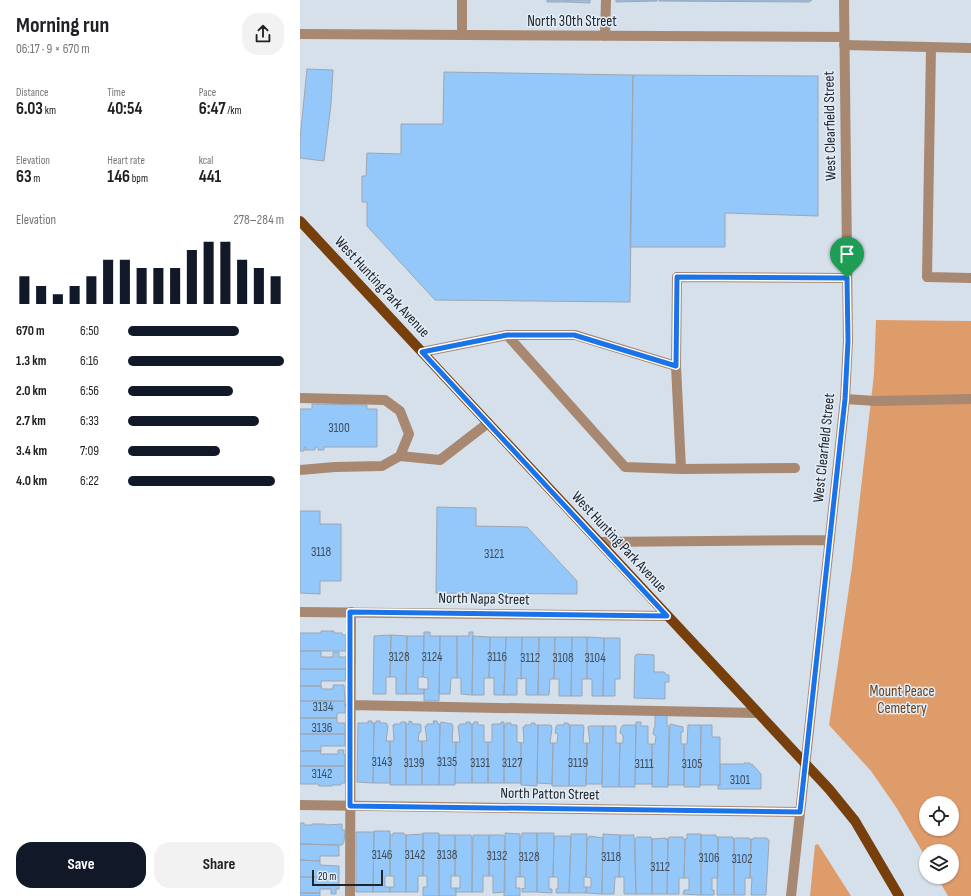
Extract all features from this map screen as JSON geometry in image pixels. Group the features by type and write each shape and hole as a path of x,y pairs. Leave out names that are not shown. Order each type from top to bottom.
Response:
{"main road":[{"name":"West Hunting Park Avenue","path":"300,221 840,802 855,821 899,896"}],"street":[{"path":"462,0 462,35"},
{"path":"605,36 606,0"},
{"name":"West Clearfield Street","path":"791,896 845,399 848,341 844,0"},
{"name":"North 30th Street","path":"300,34 605,36 844,41 931,48 971,48"},
{"path":"931,48 927,277 971,278"},
{"path":"681,469 676,366 677,277 847,278"},
{"path":"422,352 507,335 574,335 676,366"},
{"path":"507,335 625,467 681,469 795,468"},
{"path":"300,398 386,400 400,411 409,434 400,456"},
{"path":"845,399 971,400"},
{"path":"300,470 382,466 400,456 440,460 488,423"},
{"path":"598,542 830,540"},
{"name":"North Napa Street","path":"300,612 667,616"},
{"path":"350,612 350,896"},
{"path":"350,705 758,713"},
{"name":"North Patton Street","path":"300,805 800,812"}],"green space":[{"name":"Mount Peace Cemetery","path":"876,320 971,321 971,896 948,896 941,884 959,884 959,844 919,844 919,846 896,807 871,771 829,725 852,567 874,374"},
{"path":"818,844 851,896 810,896 815,845"}],"building":[{"path":"547,0 568,0 568,2 547,2"},
{"path":"568,0 590,0 590,3 568,2"},
{"path":"616,0 657,0 657,1 616,2"},
{"path":"659,0 812,0 809,2"},
{"path":"307,69 333,70 331,104 324,161 300,158 300,139"},
{"path":"444,72 633,75 630,302 435,300 367,226 367,202 362,202 362,176 366,176 367,153 401,154 401,124 443,124"},
{"path":"633,75 818,76 818,216 725,213 725,247 630,247"},
{"path":"312,404 367,405 367,409 377,409 377,447 324,447 324,450 318,450 318,447 315,447 315,450 305,450 306,447 304,447 304,451 300,451 300,409 312,409"},
{"path":"437,507 476,508 476,526 527,527 577,581 577,594 436,593"},
{"path":"300,511 320,511 320,524 341,524 341,581 320,581 320,594 300,593"},
{"path":"321,631 334,631 334,633 342,633 342,635 346,635 346,651 300,651 300,633 321,633"},
{"path":"424,632 430,632 430,636 440,636 439,701 424,701 424,689 428,689 428,678 423,677"},
{"path":"469,632 473,632 472,695 461,694 461,678 457,678 457,636 469,636"},
{"path":"391,635 407,636 406,694 396,694 396,677 390,677"},
{"path":"391,635 390,677 386,677 386,694 373,694 374,636"},
{"path":"407,636 424,636 423,677 418,677 418,689 424,689 424,694 406,694"},
{"path":"440,636 457,636 457,678 451,678 450,694 439,694"},
{"path":"473,636 490,637 489,678 484,678 484,695 472,695"},
{"path":"490,637 506,637 504,695 494,695 494,678 489,678"},
{"path":"506,637 522,637 521,679 517,678 517,695 504,695"},
{"path":"522,637 539,637 538,695 526,695 526,678 521,679"},
{"path":"539,637 555,637 554,679 550,679 549,695 538,695"},
{"path":"555,637 572,637 571,696 559,696 559,679 554,679"},
{"path":"572,637 587,637 587,679 582,679 582,696 571,696"},
{"path":"587,637 604,638 603,696 592,696 592,679 587,679"},
{"path":"604,638 620,638 620,679 615,679 615,696 603,696"},
{"path":"300,651 321,651 321,657 333,657 333,652 339,652 339,657 346,657 346,669 300,669"},
{"path":"637,654 654,655 654,672 664,672 669,675 669,682 665,682 665,699 634,698 635,656"},
{"path":"300,669 346,669 345,681 321,681 321,686 300,686"},
{"path":"333,685 344,685 345,701 300,701 300,686 321,686 322,689 333,689"},
{"path":"300,701 345,701 345,713 337,713 337,718 300,718"},
{"path":"655,715 667,715 667,726 669,726 668,787 652,787 652,744 655,744 656,736 653,734 655,727"},
{"path":"300,718 337,718 337,723 345,723 345,734 300,734"},
{"path":"368,721 372,721 372,723 374,723 373,783 357,782 358,723 368,723"},
{"path":"376,721 386,723 388,726 386,741 390,741 390,783 373,783 374,723 376,723"},
{"path":"409,721 412,722 412,724 421,725 421,732 419,733 418,741 422,741 422,785 406,785 406,724 409,724"},
{"path":"433,721 437,721 438,724 440,724 439,785 422,785 422,741 427,741 425,726 427,726 427,724 434,724"},
{"path":"401,722 406,722 406,785 390,785 390,741 394,741 393,725 400,724"},
{"path":"441,722 452,724 453,726 452,742 456,742 455,785 439,785"},
{"path":"466,722 470,722 470,724 472,724 472,783 455,783 456,742 460,742 458,726 460,724 466,724"},
{"path":"474,722 478,722 478,725 484,725 484,742 488,742 488,783 472,783 472,724 474,724"},
{"path":"501,722 504,722 504,783 488,783 488,742 492,742 492,724 501,724"},
{"path":"636,722 641,722 641,726 648,726 648,744 652,744 652,784 635,784"},
{"path":"506,723 517,725 517,742 521,743 521,783 504,783 504,725 506,725"},
{"path":"531,723 538,725 537,786 521,785 521,743 524,742 523,727 525,727 525,725 531,725"},
{"path":"564,723 568,723 570,725 569,786 552,786 553,743 557,743 558,734 555,733 556,727 557,725 564,725"},
{"path":"670,724 683,727 683,732 681,732 681,744 684,744 684,785 668,785"},
{"path":"538,725 551,725 552,728 550,743 553,743 552,784 537,783"},
{"path":"570,725 583,725 584,727 583,743 587,743 586,786 569,786"},
{"path":"623,725 636,725 635,787 619,787 620,743 623,743 623,735 620,733"},
{"path":"688,725 701,725 700,787 684,787 684,744 687,744"},
{"path":"701,725 712,725 712,737 720,737 720,785 700,785"},
{"path":"603,726 602,784 586,784 587,743 590,743 588,727"},
{"path":"603,726 616,726 616,743 620,743 619,787 602,787"},
{"path":"300,734 345,734 345,746 321,746 321,751 300,751"},
{"path":"338,750 344,750 343,754 345,754 345,766 300,766 300,751 321,751 320,754 338,754"},
{"path":"720,764 752,764 761,774 761,789 718,789 718,785 720,785"},
{"path":"300,766 345,766 345,783 332,786 300,784"},
{"path":"300,823 304,823 304,825 342,824 342,830 345,830 344,842 342,845 300,844"},
{"path":"374,831 390,831 390,876 385,876 385,887 390,887 390,892 373,892"},
{"path":"356,832 374,832 373,892 356,892"},
{"path":"393,833 404,833 406,835 406,892 390,892 390,887 394,887 394,876 390,876 390,835 393,835"},
{"path":"423,833 439,833 439,896 423,896 423,887 427,887 427,876 423,876"},
{"path":"505,833 520,834 520,877 516,877 516,888 520,888 520,896 504,896"},
{"path":"522,833 537,833 537,892 522,892 522,888 525,889 525,877 520,877 520,837 522,837"},
{"path":"537,833 554,833 553,877 549,877 549,889 552,889 552,893 537,892"},
{"path":"423,834 423,876 418,876 418,892 406,892 406,835"},
{"path":"571,834 587,834 586,877 584,877 584,887 587,887 586,893 569,893"},
{"path":"603,834 620,835 619,877 615,877 614,894 602,894"},
{"path":"687,834 701,834 701,895 683,894 684,890 689,890 689,878 684,878 685,839 687,839"},
{"path":"439,835 455,835 455,876 451,876 451,888 456,888 456,896 439,896"},
{"path":"455,835 471,835 472,837 472,892 455,892 456,888 460,888 460,876 455,876"},
{"path":"473,835 489,835 489,876 483,876 483,892 472,892"},
{"path":"489,835 503,835 505,837 505,892 493,893 493,876 489,876"},
{"path":"620,835 634,835 636,894 624,894 624,877 619,877"},
{"path":"701,835 716,835 716,837 718,837 718,878 712,878 712,890 714,890 714,895 701,895"},
{"path":"555,836 571,837 569,893 556,893 556,889 558,889 558,877 553,877"},
{"path":"589,836 603,838 602,894 586,893 587,887 591,887 591,878 586,877 587,838 589,838"},
{"path":"637,837 651,837 652,839 652,894 636,894 635,839"},
{"path":"683,837 683,839 685,839 684,878 679,878 679,894 667,894 668,838"},
{"path":"718,837 733,837 734,839 734,895 717,895"},
{"path":"666,838 666,840 668,839 667,894 652,894 652,839"},
{"path":"753,838 767,838 767,840 769,840 766,895 751,895 751,839 753,840"},
{"path":"734,839 751,839 750,878 745,878 745,895 734,895"},
{"path":"300,844 339,845 339,856 320,856 320,861 300,860"},
{"path":"300,860 320,861 320,865 339,866 339,877 300,877"},
{"path":"300,877 339,877 339,889 336,889 336,894 331,894 331,889 320,889 320,893 300,893"},
{"path":"300,893 320,893 320,896 300,896"}],"route":[{"path":"677,277 847,278 848,341 845,399 800,812 350,806 350,612 667,616 422,352 507,335 574,335 676,366 677,277"}]}
